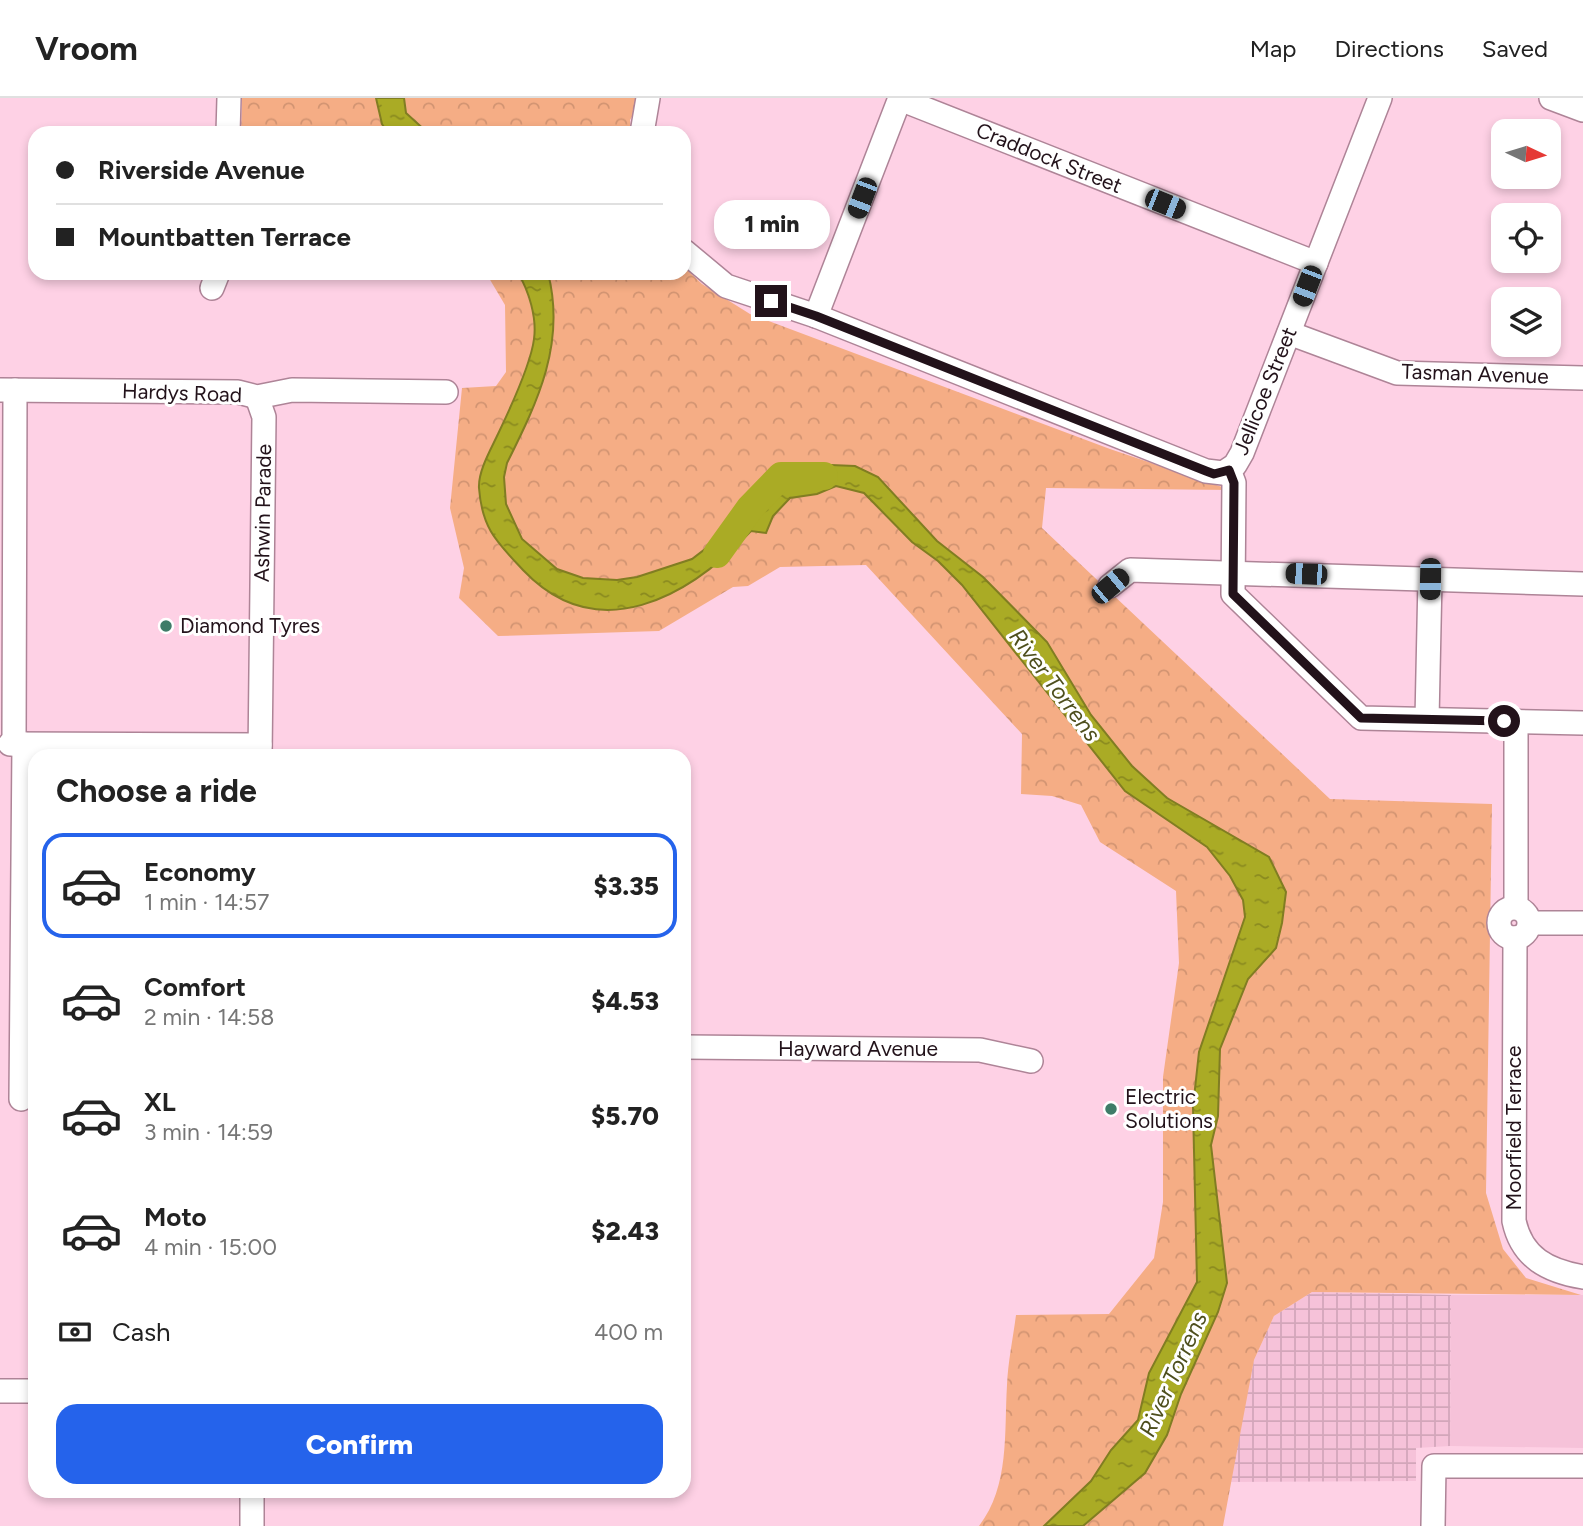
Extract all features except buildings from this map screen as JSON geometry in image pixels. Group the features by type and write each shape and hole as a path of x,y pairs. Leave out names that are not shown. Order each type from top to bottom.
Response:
{"street":[{"path":"228,126 229,98"},
{"path":"643,126 648,98"},
{"path":"816,316 900,98"},
{"name":"Craddock Street","path":"900,98 1316,263"},
{"name":"Jellicoe Street","path":"1380,98 1242,453 1229,470 1234,483 1233,594 1361,718 1583,723"},
{"path":"1551,98 1583,110"},
{"path":"691,257 726,286 816,316 1214,474 1229,470"},
{"name":"Tasman Avenue","path":"1289,333 1398,373 1583,379"},
{"path":"8,390 19,1099"},
{"name":"Hardys Road","path":"8,390 238,391 257,397 292,390 446,392"},
{"name":"Ashwin Parade","path":"257,397 264,417 260,749"},
{"path":"1110,586 1130,570 1583,584"},
{"path":"1427,719 1430,579"},
{"name":"Moorfield Terrace","path":"1516,721 1520,923 1514,1221 1523,1246 1536,1260 1556,1272 1583,1277"},
{"path":"13,744 189,749"},
{"path":"1520,923 1583,923"},
{"name":"Hayward Avenue","path":"691,1048 980,1050 1031,1061"},
{"path":"0,1391 28,1391"},
{"path":"1433,1526 1434,1466 1583,1466"},
{"path":"252,1498 252,1526"}],"shaded area":[{"path":"1312,1292 1451,1295 1450,1446 1416,1448 1416,1481 1229,1482 1254,1360 1274,1316"},
{"path":"1451,1295 1583,1295 1583,1448 1450,1446"}],"green space":[{"path":"242,98 643,98 630,120 630,126 241,126"},
{"path":"691,274 702,284 750,314 1110,449 1231,490 1046,488 1042,528 1330,799 1492,804 1486,1193 1503,1249 1526,1278 1581,1295 1312,1292 1274,1316 1254,1360 1223,1526 979,1526 989,1510 1001,1476 1008,1376 1016,1315 1109,1314 1154,1258 1163,1202 1163,1077 1179,963 1176,891 1100,842 1081,805 1052,796 1021,794 1022,734 866,565 780,567 748,586 733,587 659,631 498,636 459,598 464,568 450,508 462,388 496,386 506,372 505,305 490,280 691,280"}],"water":[{"path":"376,98 404,98 406,113 420,126 383,126"},
{"name":"River Torrens","path":"522,280 549,280 554,324 546,371 529,417 507,463 504,477 506,504 522,539 557,569 583,578 617,580 637,577 692,559 748,516 789,471 806,464 855,466 878,477 937,541 983,577 1047,642 1091,715 1132,766 1167,798 1269,857 1286,892 1276,948 1248,979 1220,1049 1218,1116 1211,1145 1227,1283 1218,1312 1181,1394 1167,1435 1145,1473 1083,1526 1044,1526 1091,1481 1111,1450 1138,1420 1149,1373 1197,1282 1193,1107 1199,1052 1245,917 1243,900 1230,876 1207,847 1125,791 962,585 938,561 912,542 864,493 836,486 817,494 790,498 773,516 766,533 751,531 700,576 671,593 642,605 612,610 582,607 552,594 523,570 498,543 487,525 479,481 529,361 534,339 534,322"}],"waterway":[{"name":"River Torrens","path":"717,554 750,508 781,476 824,476"}],"place":[{"name":"Diamond Tyres","path":"166,626"},
{"name":"Electric Solutions","path":"1111,1109"}],"route":[{"path":"771,301 816,316 1214,474 1229,470 1234,483 1233,594 1361,718 1504,721"}]}
